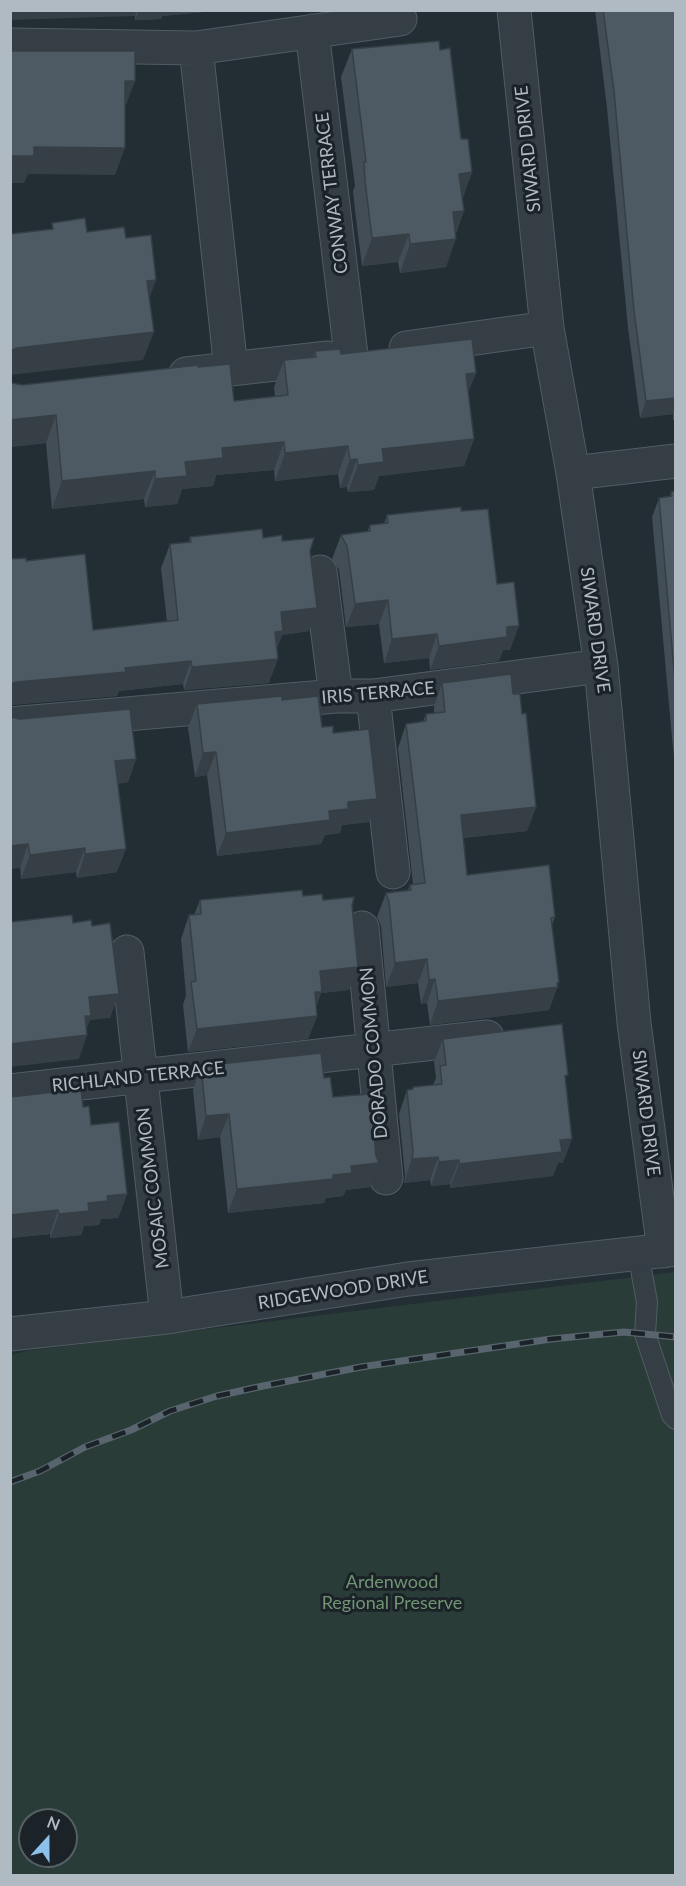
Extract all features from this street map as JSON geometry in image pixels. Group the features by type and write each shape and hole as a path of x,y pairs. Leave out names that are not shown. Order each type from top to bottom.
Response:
{"street":[{"name":"SIWARD DRIVE","path":"514,10 547,328 573,473 601,666 634,1023 659,1251"},
{"path":"10,45 196,48 400,18"},
{"name":"CONWAY TERRACE","path":"312,31 351,355"},
{"path":"196,48 231,369"},
{"path":"161,377 351,355 547,328"},
{"path":"573,473 675,461"},
{"path":"320,572 336,696"},
{"name":"IRIS TERRACE","path":"10,724 336,696 373,696 601,666"},
{"path":"373,696 393,872"},
{"name":"DORADO COMMON","path":"362,928 386,1178"},
{"name":"MOSAIC COMMON","path":"127,952 167,1317"},
{"name":"RICHLAND TERRACE","path":"10,1091 516,1034"},
{"name":"RIDGEWOOD DRIVE","path":"10,1334 167,1317 408,1279 659,1251"}],"lane":[{"path":"659,1251 647,1302 645,1334 675,1419"}],"green space":[{"name":"Ardenwood Regional Preserve","path":"675,1272 675,1875 11,1875 10,1355 26,1351"}],"building":[{"path":"603,10 675,10 675,398 646,401 634,311 614,91"},
{"path":"439,41 440,50 450,48 461,139 468,139 472,172 459,174 464,211 453,212 456,239 410,244 409,234 372,238 365,181 364,162 366,162 352,49"},
{"path":"10,51 135,51 135,81 125,81 125,148 34,147 34,156 10,156"},
{"path":"85,218 87,232 124,227 126,238 151,235 156,280 147,281 154,332 17,348 10,351 10,234 53,229 52,223"},
{"path":"472,339 476,373 466,374 474,439 382,449 384,462 358,465 357,459 350,460 348,446 285,453 284,442 222,448 223,458 185,462 187,476 155,479 155,471 62,481 56,415 10,420 10,382 22,385 198,365 198,367 230,364 234,401 288,395 284,360 316,357 315,351 340,349 341,354"},
{"path":"675,491 675,682 659,498 672,496 671,492"},
{"path":"461,507 461,511 488,509 497,584 514,582 519,626 507,627 507,637 439,646 437,634 392,639 388,600 355,604 347,546 341,535 370,531 370,525 388,523 387,515"},
{"path":"262,529 263,538 282,535 282,541 314,538 310,551 317,608 281,612 283,631 275,632 278,659 192,667 191,661 125,668 126,672 10,684 10,559 26,558 26,561 85,554 93,630 178,620 170,544 191,542 190,537"},
{"path":"511,674 513,694 520,694 522,714 526,713 536,807 461,815 467,875 549,865 555,917 551,918 558,987 438,1001 435,979 429,980 427,959 395,963 389,902 386,893 411,890 410,885 425,883 406,724 426,721 426,714 445,712 442,683"},
{"path":"282,696 282,700 318,696 322,727 333,726 333,733 369,729 377,799 348,802 348,809 329,811 330,820 226,833 216,752 203,753 197,704"},
{"path":"130,709 136,759 115,761 126,849 85,854 85,848 30,855 28,844 10,846 10,717 20,719"},
{"path":"302,890 303,896 322,894 323,900 354,897 352,906 358,967 320,971 322,992 315,992 317,1016 197,1029 191,982 196,981 189,915 201,914 200,900"},
{"path":"72,915 73,923 91,920 92,926 110,923 119,994 89,997 91,1016 85,1016 87,1035 10,1044 10,922"},
{"path":"562,1024 572,1139 560,1140 562,1152 459,1164 459,1160 439,1162 438,1157 412,1159 407,1090 413,1087 442,1084 440,1066 446,1065 443,1039"},
{"path":"321,1053 324,1078 330,1077 333,1097 370,1094 376,1156 379,1163 351,1166 352,1173 333,1175 333,1179 237,1189 229,1114 206,1116 201,1066"},
{"path":"81,1089 83,1107 89,1106 91,1125 119,1122 127,1194 107,1196 108,1201 88,1203 89,1211 59,1214 58,1210 10,1215 10,1097"}],"railway":[{"path":"10,1482 40,1471 85,1447 131,1430 170,1411 217,1396 361,1367 551,1339 624,1332 676,1337"}]}
